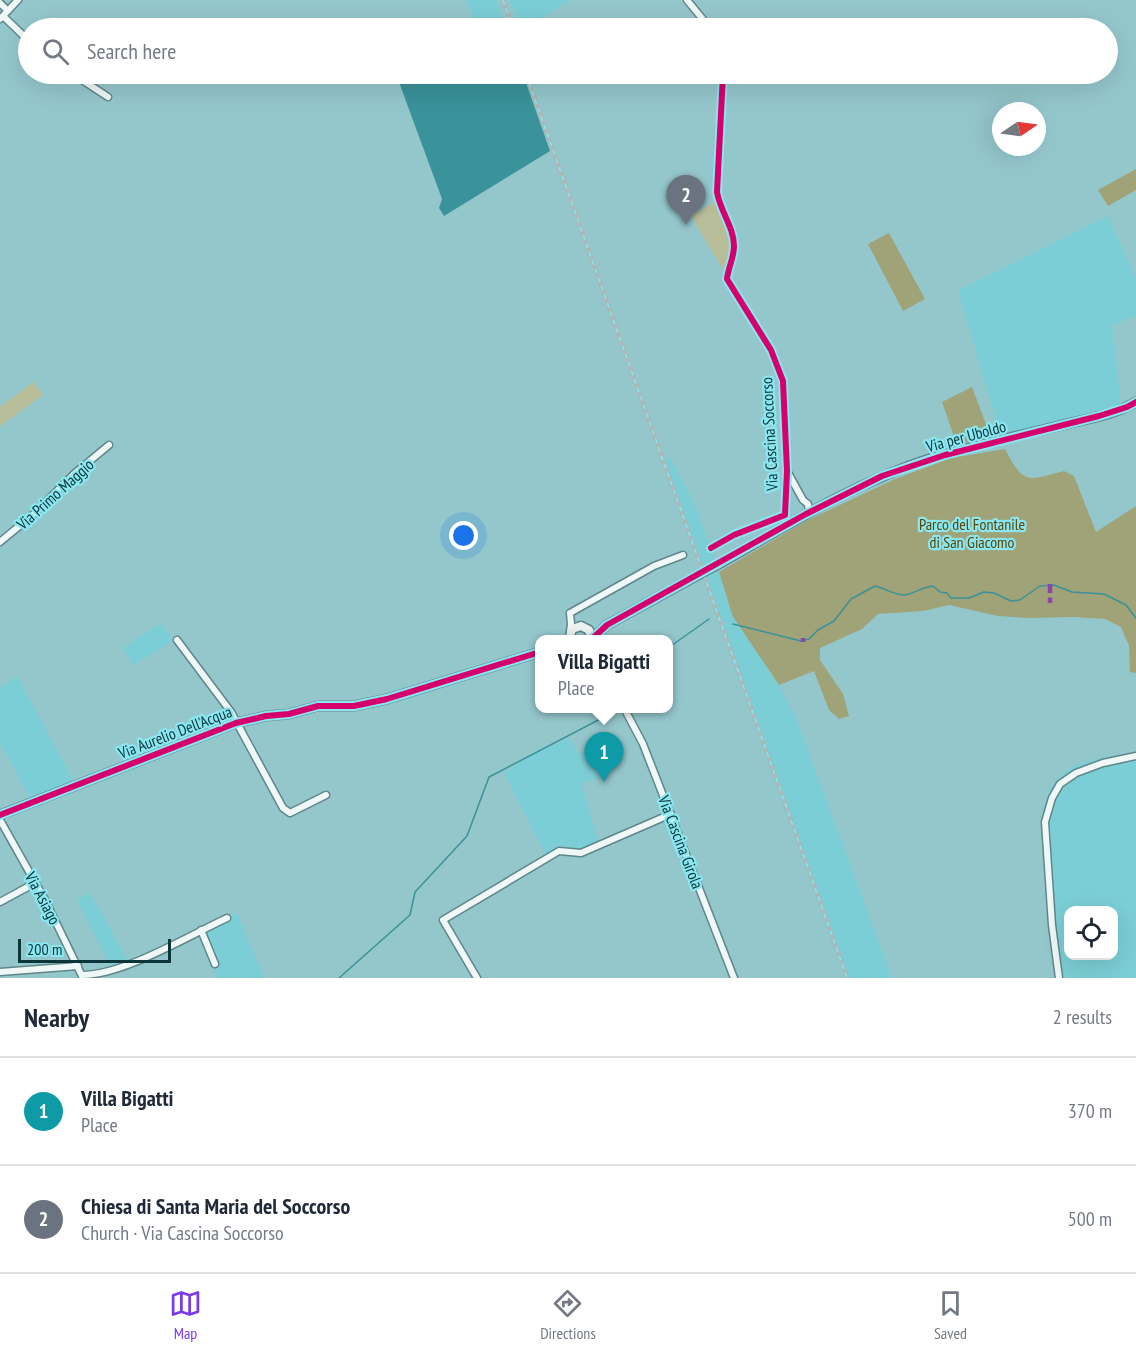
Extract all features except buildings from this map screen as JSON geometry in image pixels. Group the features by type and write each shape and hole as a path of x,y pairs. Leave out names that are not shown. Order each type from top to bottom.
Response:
{"street":[{"path":"4,15 18,0"},
{"path":"687,0 702,18"},
{"path":"0,3 4,15 18,30"},
{"path":"88,84 108,98"},
{"name":"Via Cascina Soccorso","path":"711,548 734,535 785,515 787,471 781,374 771,350 727,279 734,245 731,229 721,208 717,192 722,84"},
{"name":"Via per Uboldo","path":"809,513 858,487 910,466 954,452 1099,416 1136,402"},
{"name":"Via Primo Maggio","path":"0,542 74,474 110,446"},
{"name":"Via Cascina Soccorso","path":"787,471 803,500 808,504 809,513"},
{"path":"596,635 607,625 809,513"},
{"path":"570,613 654,566 683,555"},
{"path":"570,613 591,635"},
{"path":"569,635 572,624 570,613"},
{"path":"569,635 574,627 607,625"},
{"path":"177,640 224,701 286,812 293,812 326,795"},
{"name":"Via Aurelio Dell'Acqua","path":"0,815 236,723 289,714 318,706 354,706 380,701 535,654"},
{"name":"Via Cascina Girola","path":"627,713 639,735 671,814 734,978"},
{"path":"1059,978 1052,925 1045,822 1052,798 1060,784 1076,773 1103,763 1136,756"},
{"path":"477,978 443,920 559,851 581,853 671,814"},
{"name":"Via Asiago","path":"0,820 82,976"},
{"path":"0,902 35,883"},
{"path":"82,976 99,974 128,965 227,918"},
{"path":"201,930 215,964"},
{"path":"0,972 78,966"}],"shaded area":[{"path":"466,0 497,0 503,18 473,18"},
{"path":"510,0 570,0 542,18 516,18"},
{"path":"400,84 527,84 550,151 444,216 439,208 442,199"},
{"path":"1108,216 1136,279 1136,316 1112,325 1121,406 1001,437 958,290"},
{"path":"670,457 693,501 733,617 779,685 797,721 892,978 844,978 661,461"},
{"path":"161,623 174,640 133,665 123,648"},
{"path":"17,676 74,782 31,799 0,743 0,688"},
{"path":"570,738 578,754 595,749 606,775 581,784 600,847 581,854 560,854 547,861 504,773 536,752"},
{"path":"1136,753 1136,978 1056,978 1048,922 1041,820 1052,785 1075,765 1104,757"},
{"path":"90,893 128,961 112,968 77,900"},
{"path":"237,913 264,978 217,978 199,933"}],"green space":[{"path":"1136,169 1136,190 1108,206 1098,190"},
{"path":"716,201 726,221 731,242 724,271 691,216"},
{"path":"889,233 925,299 903,311 868,244"},
{"path":"33,382 43,395 0,426 0,407"},
{"path":"972,387 990,435 957,445 942,402"},
{"name":"Parco del Fontanile di San Giacomo","path":"1005,449 1017,469 1027,477 1041,477 1064,471 1074,476 1096,532 1136,506 1136,673 1130,672 1129,646 1121,627 1105,619 998,616 949,605 923,611 878,614 862,629 820,648 820,660 843,694 849,716 839,719 829,710 814,671 779,685 733,617 719,572 806,521 895,479 951,458"}],"waterway":[{"path":"733,624 801,641 809,639 818,630 834,621 851,599 875,586 904,595 933,586 940,592 947,593 951,598 969,598 984,592 994,593 1011,601 1020,600 1040,586 1054,585 1072,592 1104,594 1126,605 1136,618"},
{"path":"673,644 709,619"},
{"path":"339,978 410,915 415,892 467,836 489,777 608,713"}],"railway":[{"path":"503,0 509,18"},
{"path":"530,84 847,978"}],"marked path":[{"path":"1050,584 1050,603"}],"cycle path":[{"path":"711,548 734,535 785,515 787,471 783,381 771,350 727,279 734,250 733,239 717,192 722,84"},
{"path":"596,635 607,625 806,514 882,476 945,455 1099,416 1136,402"},
{"path":"0,815 236,723 266,716 289,714 318,706 354,706 387,699 535,654"}],"place":[{"name":"Chiesa di Santa Maria del Soccorso","path":"686,225"},
{"name":"Villa Bigatti","path":"604,782"}]}
